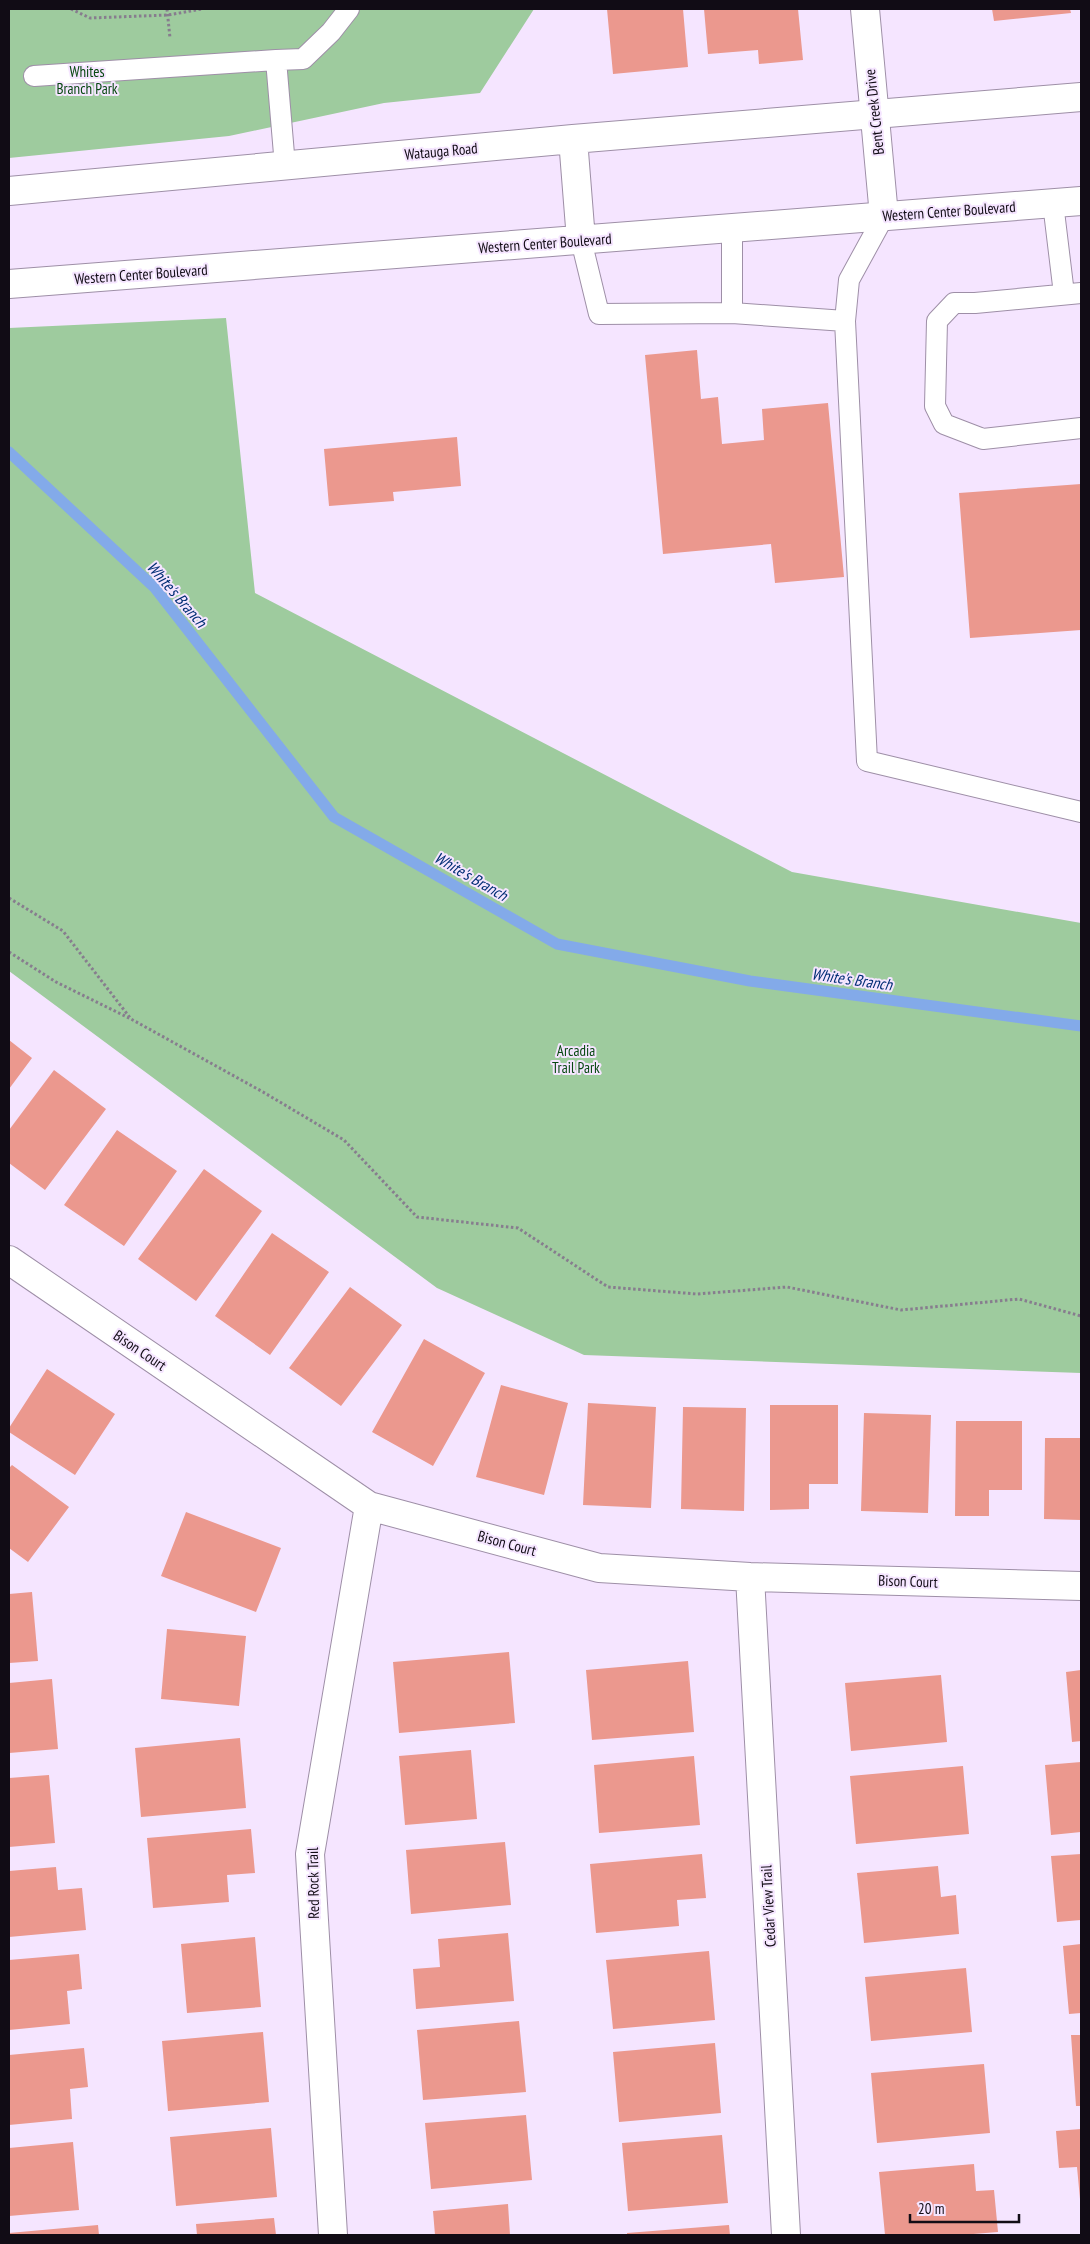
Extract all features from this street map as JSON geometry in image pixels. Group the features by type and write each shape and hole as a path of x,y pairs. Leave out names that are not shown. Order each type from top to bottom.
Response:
{"street":[{"name":"Bent Creek Drive","path":"865,9 884,216"},
{"path":"874,115 1081,98"},
{"name":"Watauga Road","path":"9,191 573,139 874,115"},
{"path":"573,139 581,240"},
{"name":"Western Center Boulevard","path":"15,284 1081,201"},
{"name":"Bison Court","path":"9,1263 369,1506 599,1568 750,1577 1081,1586"},
{"name":"Red Rock Trail","path":"333,2235 310,1854 369,1506"},
{"name":"Cedar View Trail","path":"750,1577 786,2235"}],"lane":[{"path":"34,76 303,59 331,32 349,9"},
{"path":"276,60 285,166"},
{"path":"1053,203 1073,293 975,303 954,303 937,321 935,406 944,424 983,439 1081,428"},
{"path":"884,216 849,280 845,321 867,761 1081,812"},
{"path":"732,228 732,313"},
{"path":"581,240 599,314 732,313 845,321"}],"path":[{"path":"71,9 90,18 168,15 202,9"},
{"path":"167,9 168,15"},
{"path":"9,898 63,931 131,1019"},
{"path":"9,952 56,982 131,1019 263,1092 344,1140 417,1216 518,1228 608,1287 697,1294 787,1287 901,1310 1019,1299 1081,1316"}],"green space":[{"name":"Whites Branch Park","path":"9,9 534,9 480,93 384,103 229,136 9,158"},
{"name":"Arcadia Trail Park","path":"226,318 255,593 792,872 1081,923 1081,1373 584,1355 437,1288 9,971 9,328"}],"building":[{"path":"607,9 683,9 688,67 613,74"},
{"path":"704,9 798,9 803,60 759,64 758,50 708,54"},
{"path":"992,9 1070,9 1071,13 994,21"},
{"path":"697,350 701,399 718,397 722,444 764,440 762,409 828,403 844,577 775,583 771,544 663,554 645,355"},
{"path":"457,437 461,486 393,492 394,501 329,506 324,449"},
{"path":"1081,484 1081,630 970,638 959,493"},
{"path":"9,1040 32,1058 9,1089"},
{"path":"54,1070 106,1109 45,1190 9,1163 9,1130"},
{"path":"117,1130 177,1171 124,1246 64,1205"},
{"path":"204,1169 262,1211 196,1301 138,1259"},
{"path":"272,1233 329,1272 270,1355 215,1316"},
{"path":"350,1287 402,1325 341,1406 289,1368"},
{"path":"424,1339 485,1373 433,1466 372,1432"},
{"path":"47,1369 115,1414 75,1475 9,1432 9,1428"},
{"path":"501,1385 568,1403 544,1495 476,1477"},
{"path":"588,1403 656,1407 651,1508 583,1505"},
{"path":"770,1405 838,1405 838,1484 809,1484 809,1509 770,1510"},
{"path":"683,1407 746,1408 744,1511 681,1509"},
{"path":"864,1413 931,1415 928,1513 861,1511"},
{"path":"956,1421 1022,1421 1022,1490 989,1490 989,1516 955,1516"},
{"path":"1045,1438 1081,1438 1081,1520 1044,1519"},
{"path":"12,1465 69,1507 28,1562 9,1548 9,1468"},
{"path":"186,1512 281,1548 256,1612 161,1576"},
{"path":"32,1592 38,1661 9,1663 9,1594"},
{"path":"167,1629 246,1636 239,1706 161,1699"},
{"path":"509,1652 515,1723 399,1733 393,1662"},
{"path":"688,1661 694,1732 592,1740 586,1670"},
{"path":"1081,1670 1081,1741 1072,1742 1066,1672"},
{"path":"941,1675 947,1742 851,1751 845,1683"},
{"path":"52,1679 58,1749 9,1753 9,1683"},
{"path":"240,1738 246,1808 141,1817 135,1748"},
{"path":"471,1750 477,1819 405,1825 399,1756"},
{"path":"694,1756 700,1825 599,1833 594,1765"},
{"path":"1081,1762 1081,1832 1051,1835 1045,1765"},
{"path":"963,1766 969,1834 856,1844 850,1776"},
{"path":"49,1775 55,1843 9,1847 9,1778"},
{"path":"251,1829 255,1873 227,1875 229,1902 153,1908 147,1838"},
{"path":"505,1842 511,1905 411,1914 406,1850"},
{"path":"702,1854 706,1898 677,1900 679,1926 596,1933 590,1864"},
{"path":"1081,1854 1081,1920 1057,1922 1051,1856"},
{"path":"938,1866 941,1897 956,1895 959,1934 864,1943 857,1873"},
{"path":"56,1867 58,1890 82,1888 86,1930 9,1937 9,1871"},
{"path":"508,1933 514,2001 416,2009 413,1969 440,1967 438,1939"},
{"path":"255,1937 261,2007 187,2013 181,1944"},
{"path":"1081,1944 1081,2013 1069,2014 1063,1946"},
{"path":"709,1951 715,2020 613,2029 606,1960"},
{"path":"79,1954 82,1989 67,1991 70,2024 9,2030 9,1960"},
{"path":"966,1968 972,2032 871,2041 865,1977"},
{"path":"519,2021 526,2092 423,2100 417,2030"},
{"path":"263,2032 269,2102 168,2111 162,2041"},
{"path":"1071,2035 1081,2035 1081,2106 1076,2106"},
{"path":"715,2043 721,2113 619,2122 613,2052"},
{"path":"84,2048 88,2087 70,2089 72,2119 9,2125 9,2055"},
{"path":"984,2064 990,2133 877,2143 871,2073"},
{"path":"526,2115 532,2180 431,2189 425,2123"},
{"path":"271,2128 277,2197 176,2206 170,2137"},
{"path":"1081,2129 1080,2199 1077,2167 1059,2168 1056,2131"},
{"path":"722,2135 728,2203 628,2211 622,2143"},
{"path":"73,2142 79,2210 9,2216 9,2148"},
{"path":"974,2164 976,2191 994,2190 998,2232 961,2235 885,2235 879,2172"},
{"path":"508,2204 510,2235 435,2235 433,2211"},
{"path":"274,2218 276,2235 197,2235 196,2224"},
{"path":"98,2225 99,2235 9,2235 9,2233"},
{"path":"729,2225 730,2235 627,2235 627,2233"}],"waterway":[{"name":"White's Branch","path":"9,452 155,588 334,817 557,944 750,981 1081,1026"}]}
